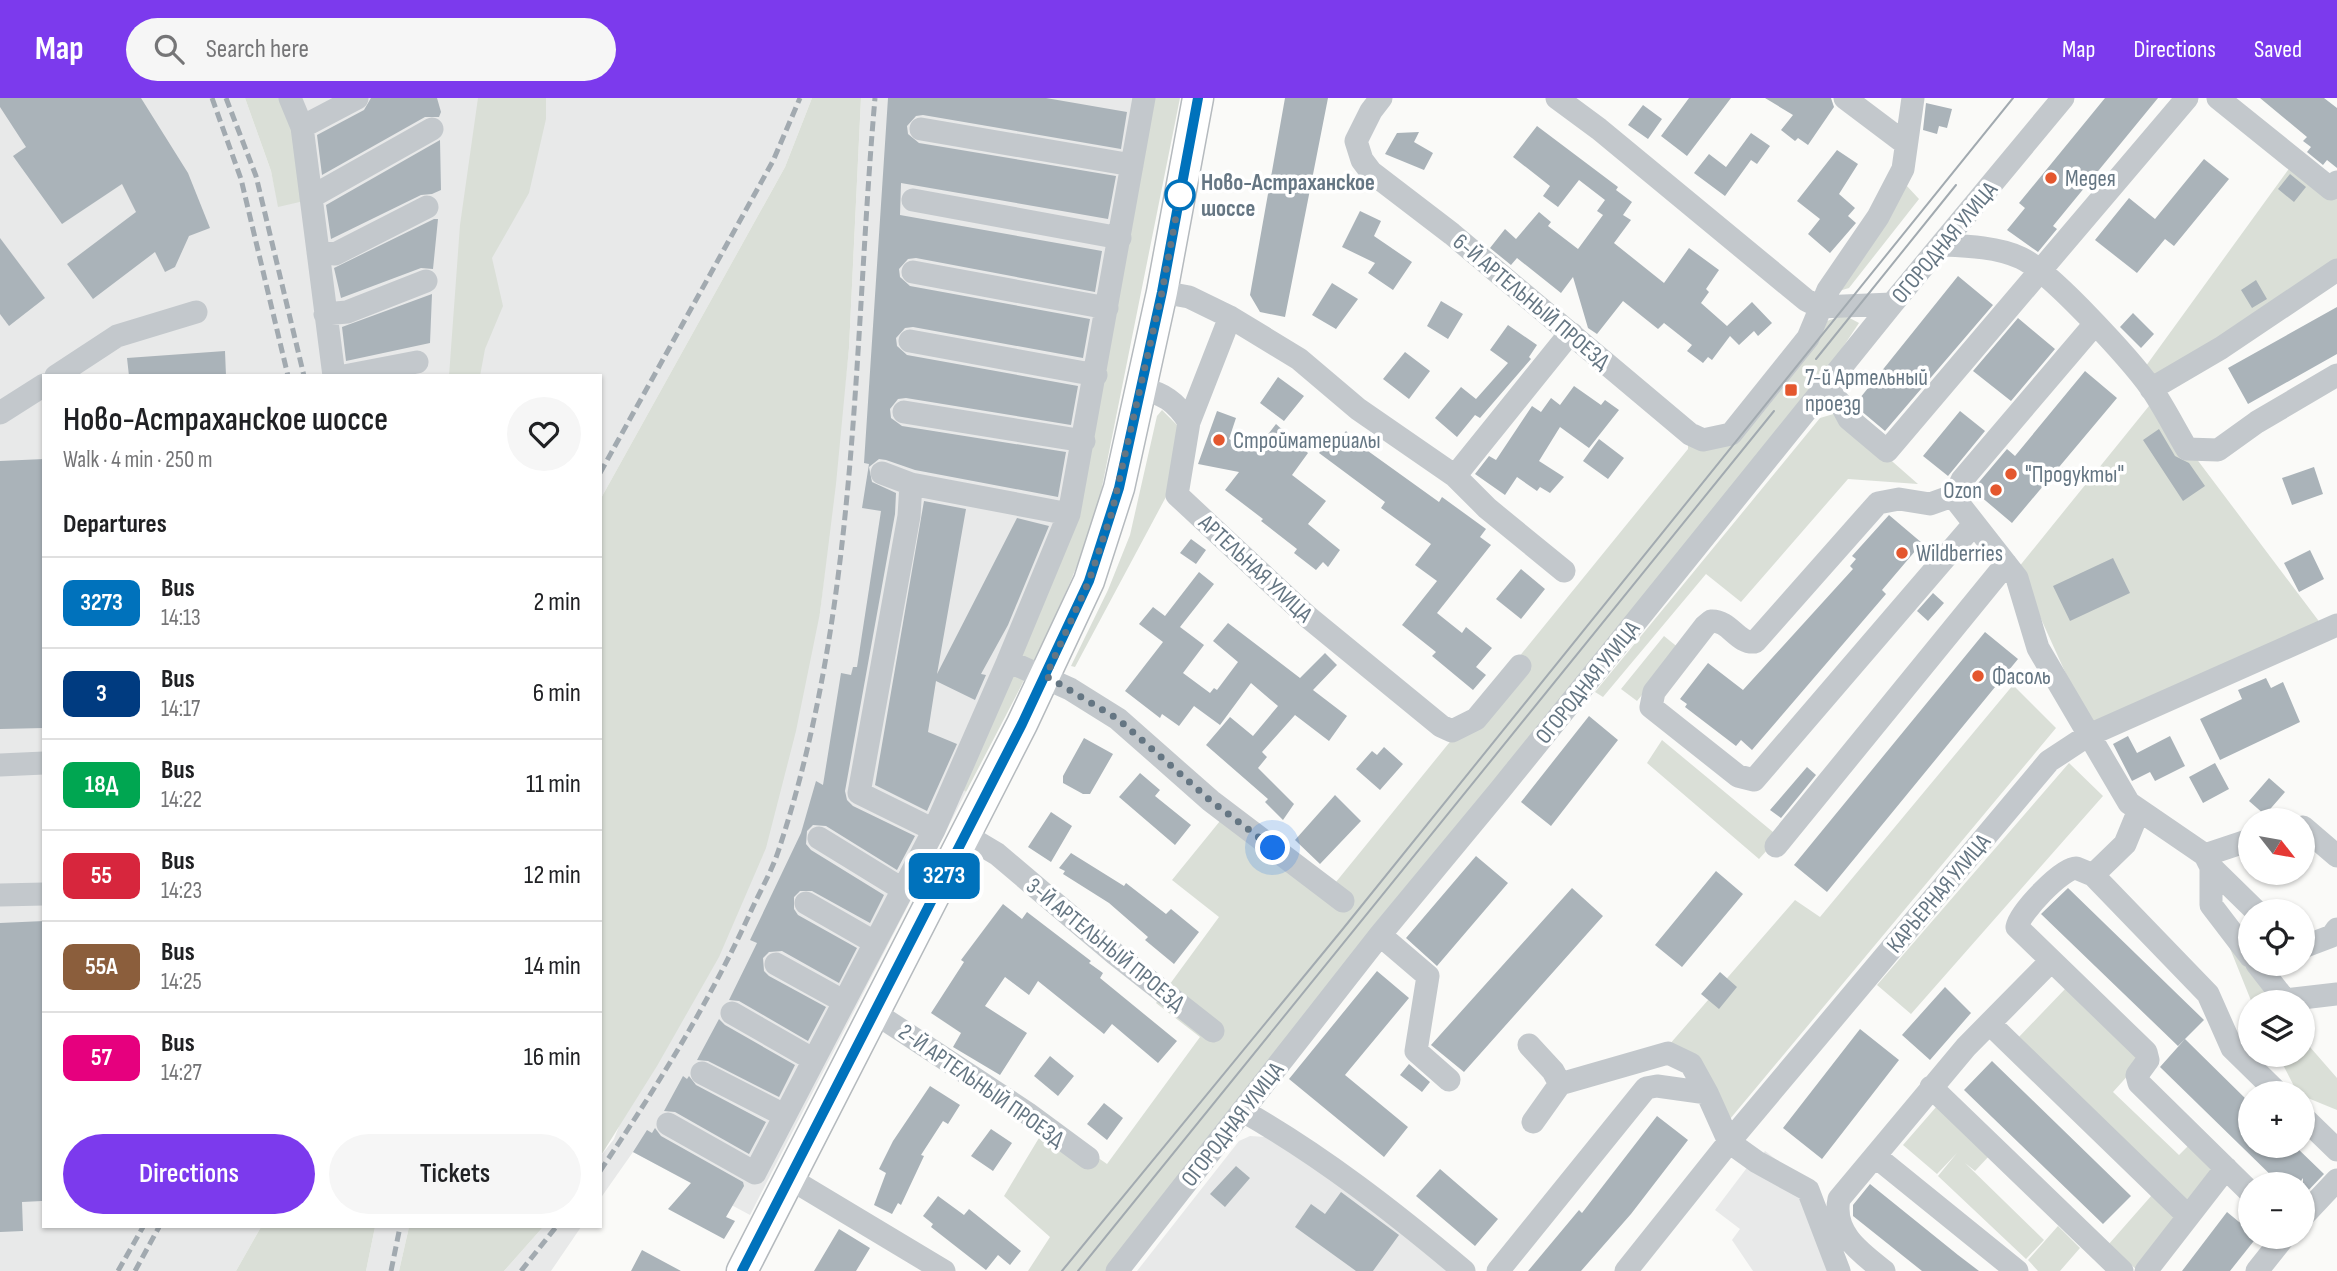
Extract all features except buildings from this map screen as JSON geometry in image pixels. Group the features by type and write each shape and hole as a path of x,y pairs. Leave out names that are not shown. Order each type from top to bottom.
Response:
{"main road":[{"path":"742,1271 1046,676 1106,537 1162,292 1198,98"}],"street":[{"path":"290,98 302,127 313,196 334,374"},
{"path":"302,127 357,98"},
{"path":"668,1124 755,1173 934,830 1069,514 1144,98"},
{"name":"6-Й АРТЕЛЬНЫЙ ПРОЕЗД","path":"1381,98 1371,111 1356,141 1362,160 1371,172 1452,234 1690,434 1703,440 1731,434 1808,338 1820,307"},
{"path":"1557,98 1599,129 1806,300 1820,307 1892,304"},
{"path":"1845,98 1906,144"},
{"path":"1820,307 1828,290 1878,216 1903,169 1913,98"},
{"name":"ОГОРОДНАЯ УЛИЦА","path":"1117,1271 1380,935 1892,304 2063,98"},
{"path":"1826,388 1841,404 1849,419 1888,451 2187,98"},
{"path":"2218,98 2331,189 2337,182"},
{"path":"313,196 432,129"},
{"path":"921,129 1132,165"},
{"path":"913,200 1120,238"},
{"path":"318,252 335,254 427,207"},
{"path":"1942,245 1968,246 2022,258 2039,271 2094,325 2151,389 2187,449 2218,450 2257,422 2337,375"},
{"path":"2151,389 2221,348 2337,270"},
{"path":"913,272 1107,308"},
{"path":"325,314 347,312 426,281"},
{"path":"1162,292 1189,297 1230,317 1299,359 1358,408 1455,477 1487,508 1564,571"},
{"path":"59,374 117,336 196,312"},
{"path":"1189,422 1230,317"},
{"path":"1974,524 1754,780 1738,776 1651,707 1654,692 1705,626 1712,621 1718,621 1742,639 1755,642 1878,503 1899,499 1930,504 1955,495 1962,480 2094,325"},
{"path":"1455,477 1572,334"},
{"path":"910,341 1096,375"},
{"path":"354,374 417,362"},
{"path":"0,413 42,385"},
{"path":"1140,388 1164,394 1189,422"},
{"path":"904,412 1084,441"},
{"name":"АРТЕЛЬНАЯ УЛИЦА","path":"1189,422 1177,495 1308,617 1441,726 1452,731 1476,719 1520,666"},
{"path":"882,473 911,484 1069,514"},
{"path":"911,484 909,516 859,793 934,830"},
{"path":"1955,495 1974,524 2017,578 2038,648 2087,736 2129,803 2208,861 2245,899"},
{"path":"1776,846 2006,564"},
{"name":"КАРЬЕРНАЯ УЛИЦА","path":"1626,1271 1729,1142 2049,761 2087,736 2337,625"},
{"path":"1008,661 1046,676 1118,719 1211,801 1343,901"},
{"path":"0,765 42,764"},
{"path":"2092,875 2125,844 2139,810"},
{"name":"3-Й АРТЕЛЬНЫЙ ПРОЕЗД","path":"965,835 996,854 1115,954 1213,1031"},
{"path":"2315,837 2337,856"},
{"path":"819,838 902,889"},
{"path":"2208,861 2238,846"},
{"path":"2208,861 2211,905 2238,940"},
{"path":"2238,1180 2136,1080 2148,1060 2146,1052 2021,931 2018,921 2070,868 2092,875 2208,994 2232,1048 2266,1081"},
{"path":"0,895 42,894"},
{"path":"806,903 874,942"},
{"path":"2315,942 2332,936 2337,929"},
{"path":"1380,935 1428,976 1416,1051 1449,1080"},
{"path":"1884,1271 1849,1243 1837,1206 1843,1193 1931,1087 2051,961"},
{"path":"776,964 844,1001"},
{"path":"2266,976 2285,1000 2337,994"},
{"path":"732,1013 814,1060"},
{"name":"2-Й АРТЕЛЬНЫЙ ПРОЕЗД","path":"875,1013 1027,1113 1088,1158"},
{"path":"1990,1024 2189,1216"},
{"path":"1529,1045 1553,1071 1560,1084"},
{"path":"1533,1122 1560,1084 1668,1053 1691,1064 1729,1142 1757,1162 1808,1190 1839,1271"},
{"path":"702,1073 784,1115"},
{"path":"1498,1271 1646,1088 1657,1086 1707,1093"},
{"path":"1931,1087 2122,1271"},
{"path":"1243,1111 1282,1133 1384,1205 1464,1271"},
{"path":"2315,1129 2337,1150"},
{"path":"1875,1156 2017,1271"},
{"path":"2146,1271 2226,1168"},
{"path":"789,1178 944,1271"},
{"path":"2315,1203 2337,1180"},
{"path":"2257,1271 2274,1249"}],"shaded area":[{"path":"0,98 245,98 271,171 279,207 284,98 812,98 785,167 602,496 602,374 42,374 42,1228 260,1228 236,1271 0,1271"},
{"path":"245,98 284,98 296,130 304,201 278,207 271,171"},
{"path":"478,98 546,98 546,119 529,193 492,258 503,306 485,349 480,374 449,374 460,225"},
{"path":"812,98 861,98 849,348 820,613 796,731 766,848 719,957 657,1066 602,1154 602,496 785,167"},
{"path":"861,98 1152,98 1102,388 960,788 966,792 750,1215 633,1152 602,1196 602,1154 614,1139 820,613 849,348"},
{"path":"1152,98 1180,98 1097,512 1053,620 966,792 959,787 1076,511"},
{"path":"2293,163 2337,191 2337,264 2153,383 2143,370"},
{"path":"1906,185 1919,199 1849,288 1839,291"},
{"path":"1844,315 1859,323 1833,362 1107,1271 1028,1271 1050,1237 1004,1196 1048,1123 1107,1164 1200,1037 1156,1003 1219,917 1172,880 1220,821 1336,882 1688,449 1688,437 1708,445 1824,322"},
{"path":"2153,401 2321,624 2090,727 2018,568"},
{"path":"1162,410 1183,431 1175,480 1075,667 1071,666 1108,590 1130,535 1157,416"},
{"path":"1837,413 1918,484 1848,479 1741,602 1706,574 1603,697 1595,692 1820,418"},
{"path":"1664,636 1680,649 1637,701 1621,689"},
{"path":"2013,685 2056,728 1725,1125 1669,1045 1795,900 1820,917"},
{"path":"1662,740 1779,837 1759,859 1647,763"},
{"path":"2069,763 2103,796 1911,1014 1877,985"},
{"path":"2227,941 2238,955 2238,968"},
{"path":"2241,976 2255,976 2266,990 2247,990"},
{"path":"2066,988 2141,1061 2113,1092 2179,1155 2189,1145 2219,1172 2188,1209 2018,1038"},
{"path":"2315,1053 2337,1078 2337,1110 2315,1101 2315,1081 2291,1081 2284,1067 2315,1067"},
{"path":"1937,1106 1990,1155 1975,1171 1965,1163 2044,1240 2026,1259 1938,1176 1957,1153 1937,1174 1903,1145"},
{"path":"1250,1136 1266,1137 1341,1181 1456,1271 1137,1271 1239,1141"},
{"path":"1765,1151 1821,1194 1851,1271 1753,1271 1732,1240 1740,1229 1715,1210 1749,1165 1753,1168"},
{"path":"2152,1195 2180,1219 2137,1270 2108,1245"},
{"path":"2058,1226 2080,1248 2060,1271 2038,1271 2028,1260"},
{"path":"260,1228 375,1228 366,1271 236,1271"},
{"path":"375,1228 409,1228 399,1271 366,1271"},
{"path":"409,1228 542,1228 504,1271 399,1271"},
{"path":"542,1228 580,1228 551,1271 504,1271"}],"tram line":[{"path":"1062,1271 1342,930 2013,98"},
{"path":"1816,359 1956,185"},
{"path":"1078,1271 1774,411"}],"railway":[{"path":"212,98 241,179 288,374"},
{"path":"226,98 256,176 304,374"},
{"path":"602,469 773,161 800,98"},
{"path":"602,1168 681,1044 735,945 776,857 805,758 825,665 849,477 875,98"},
{"path":"118,1271 142,1228"},
{"path":"135,1271 158,1228"},
{"path":"391,1271 400,1228"},
{"path":"521,1271 555,1228"}],"bus line":[{"name":"3273","path":"742,1271 1022,724 1068,631 1089,581 1106,537 1119,488 1162,292 1198,98"}],"place":[{"name":"Медея","path":"2051,178"},
{"name":"Ново-Астраханское шоссе","path":"1180,195"},
{"name":"7-й Артельный проезд","path":"1791,390"},
{"name":"Стройматериалы","path":"1219,440"},
{"name":"\"Продукты\"","path":"2011,474"},
{"name":"Ozon","path":"1996,490"},
{"name":"Wildberries","path":"1902,553"},
{"name":"Фасоль","path":"1978,676"}],"route":[{"path":"1180,195 1162,292 1106,537 1068,631 1046,676 1118,719 1211,801 1273,848"}]}
